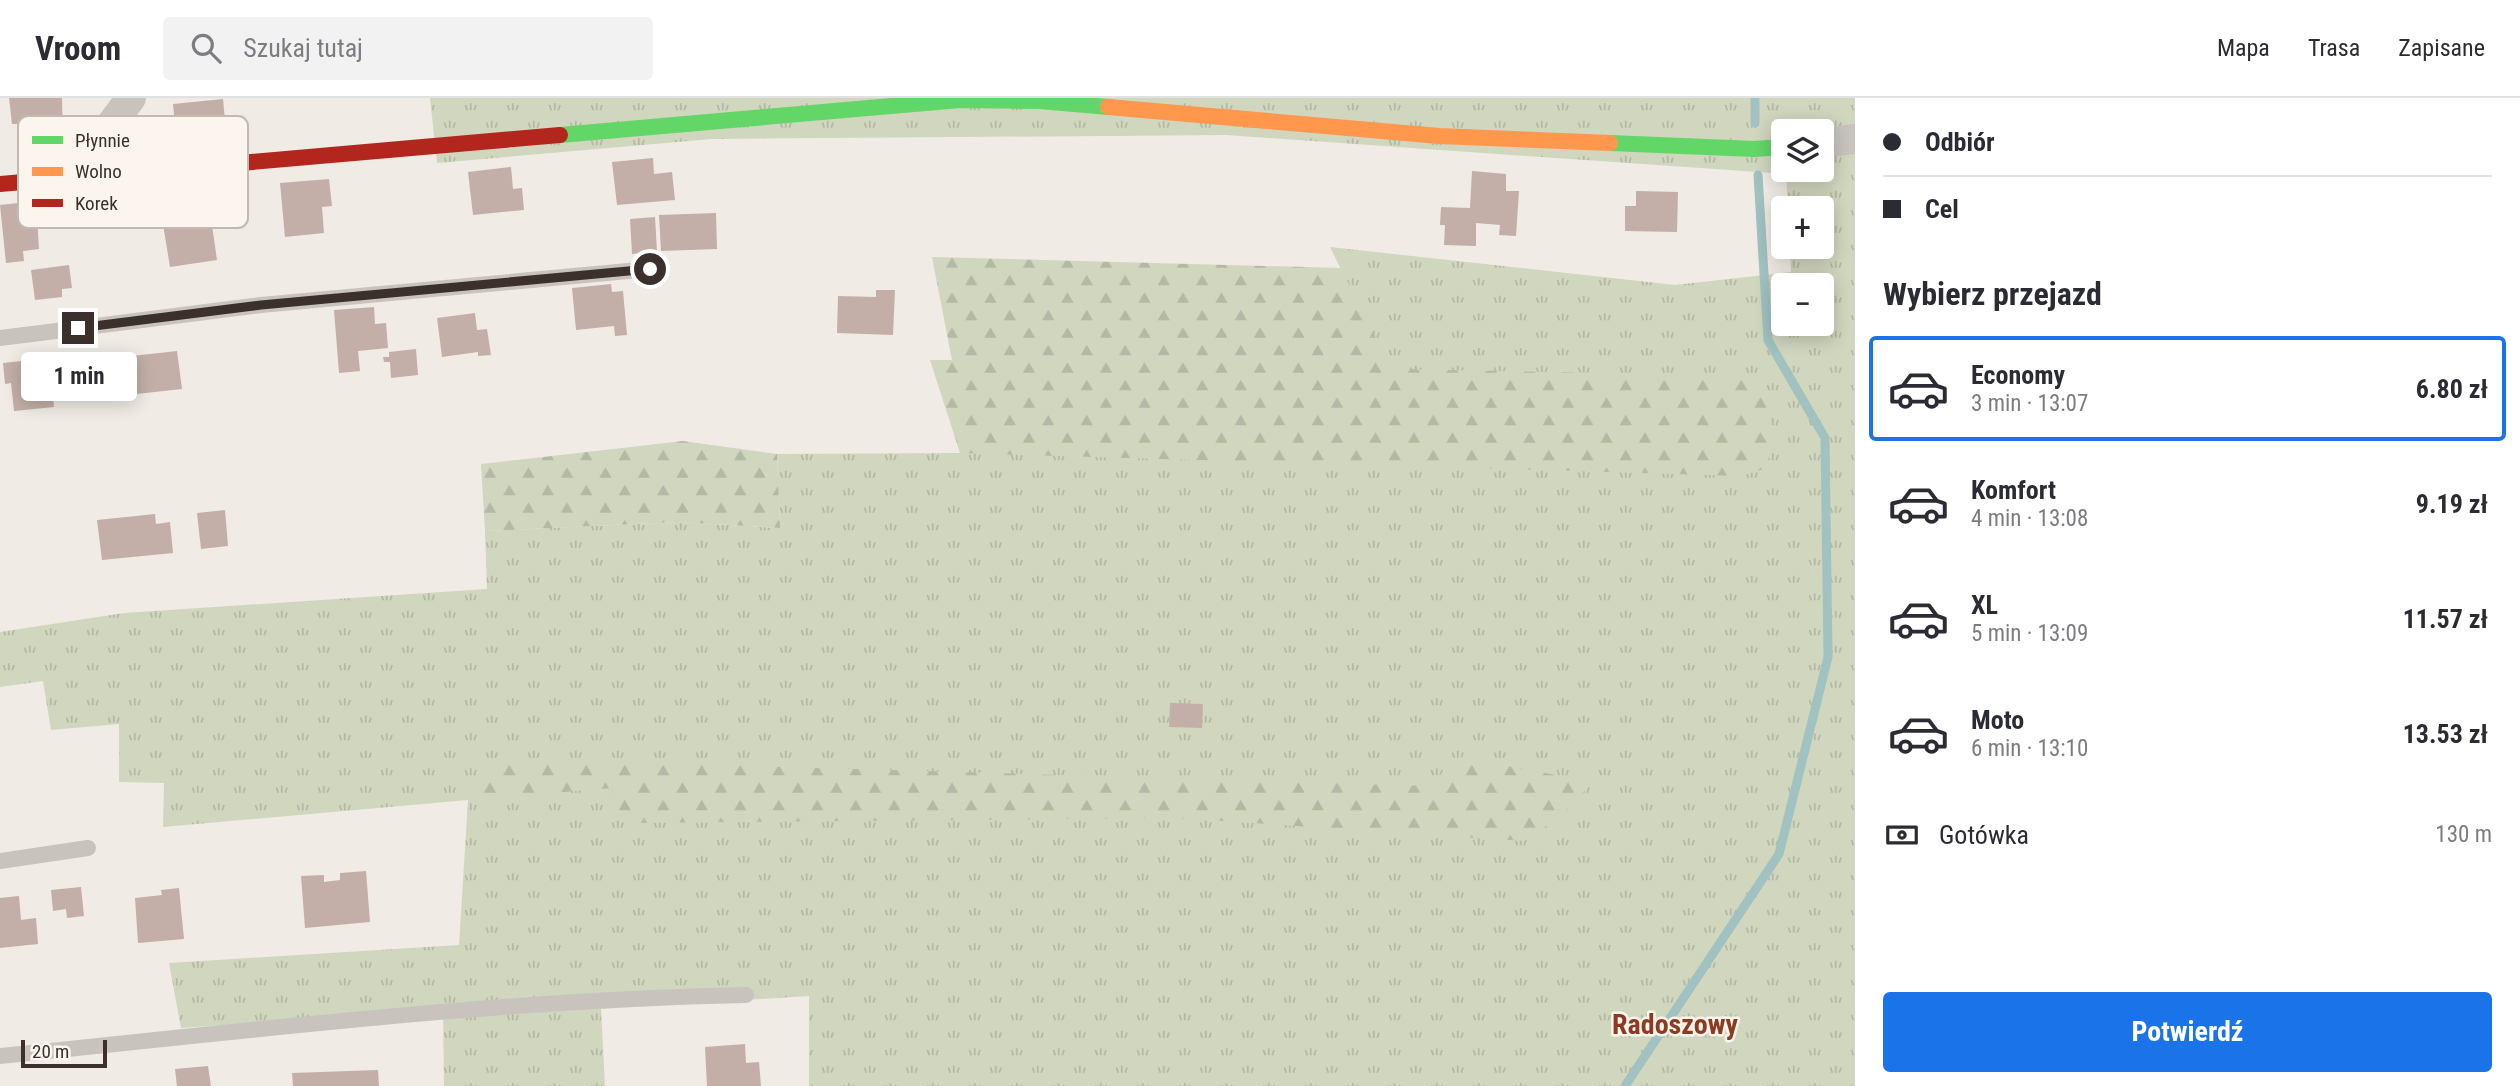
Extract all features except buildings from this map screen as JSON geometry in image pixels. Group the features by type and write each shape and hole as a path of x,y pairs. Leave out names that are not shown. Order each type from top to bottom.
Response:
{"street":[{"path":"117,116 131,98"},
{"path":"248,161 960,100 1040,101 1439,136 1771,148"},
{"path":"1834,142 1855,139"},
{"path":"0,184 18,182"}],"lane":[{"path":"0,338 261,305 650,269"},
{"path":"0,861 88,848"},
{"path":"0,1056 487,1007 656,997 746,995"}],"green space":[{"path":"430,98 1855,98 1855,1086 809,1086 809,996 601,1009 605,1086 444,1086 443,1010 181,1028 169,963 459,945 468,800 163,827 164,783 119,782 119,724 51,730 43,681 0,687 0,632 124,613 487,589 485,531 678,522 780,528 777,454 960,453 955,409 930,360 1390,369 1330,247 1675,285 1771,274 1771,336 1834,336 1834,273 1782,273 1791,272 1790,259 1834,259 1834,196 1787,196 1786,182 1834,182 1834,119 1771,119 1771,173 1226,135 712,139 437,163"},
{"path":"932,257 1341,268 1391,369 1758,376 1773,432 1767,468 1741,476 960,453 930,360 952,360"},
{"path":"683,441 777,454 780,528 678,522 485,531 481,464"},
{"path":"1460,757 1593,782 1561,816 1524,841 1176,818 624,823 612,788 468,800 486,758 1428,786"}],"waterway":[{"path":"1755,98 1755,123"},
{"path":"1625,1086 1779,854 1828,657 1825,438 1768,340 1758,175"}],"traffic: fast":[{"path":"560,135 960,100 1040,101 1108,107"},
{"path":"1610,143 1771,148"}],"traffic: slow":[{"path":"1108,107 1439,136 1610,143"}],"traffic: jam":[{"path":"248,162 560,135"},
{"path":"0,184 18,182"}],"district":[{"name":"Radoszowy","path":"1675,1024"}],"route":[{"path":"78,328 261,305 650,269"}]}
